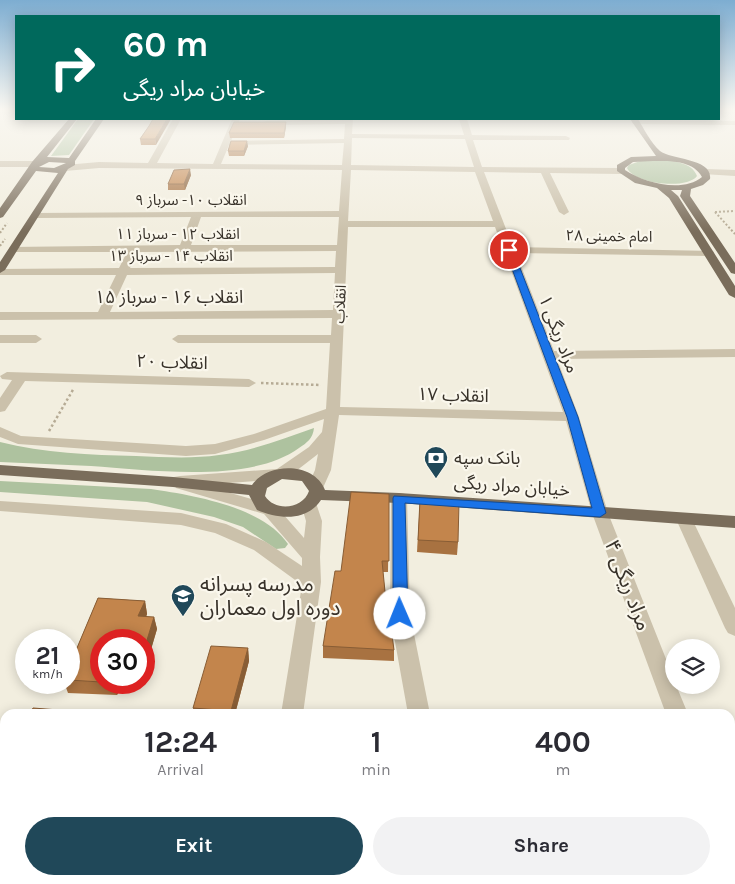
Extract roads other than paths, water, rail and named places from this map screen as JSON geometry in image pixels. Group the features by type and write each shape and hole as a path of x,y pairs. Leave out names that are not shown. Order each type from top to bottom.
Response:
{"main road":[{"path":"0,215 49,149"},
{"path":"0,271 79,149"},
{"path":"641,158 645,151 644,149"},
{"path":"654,149 666,158"},
{"path":"36,165 60,158 68,165"},
{"path":"641,158 666,158 691,164 706,172 707,177 704,181 687,186 660,186 634,180 621,171 620,167 624,163 641,158"},
{"path":"660,186 673,196 735,295"},
{"path":"687,186 685,196 735,271"},
{"path":"0,470 173,482 257,491"},
{"path":"281,474 306,477 314,495 286,512 270,510 259,502 257,491 265,480 281,474"},
{"name":"خیابان مراد ریگی","path":"314,495 399,498 735,522"}],"street":[{"path":"151,166 160,149"},
{"path":"216,166 224,149"},
{"name":"انقلاب","path":"293,709 312,582 311,557 314,495 323,470 333,411 349,149"},
{"name":"مراد ریگی ۱","path":"472,149 478,170 572,417 600,513"},
{"path":"0,164 36,165"},
{"path":"68,165 621,171"},
{"path":"544,170 564,212"},
{"path":"706,172 735,173"},
{"name":"انقلاب ۱۰- سرباز ۹","path":"37,215 197,215 499,224"},
{"path":"184,249 197,215"},
{"name":"انقلاب ۱۲ - سرباز ۱۱","path":"14,249 343,248"},
{"path":"102,315 134,249"},
{"name":"امام خمینی ۲۸","path":"509,250 709,253"},
{"name":"انقلاب ۱۴ - سرباز ۱۳","path":"0,271 341,270"},
{"name":"انقلاب ۱۶ - سرباز ۱۵","path":"0,316 339,314"},
{"path":"0,339 36,339"},
{"path":"178,339 337,339"},
{"path":"549,355 735,353"},
{"name":"انقلاب ۲۰","path":"0,408 14,377 249,383"},
{"path":"0,432 18,440 186,451 214,449 259,437 333,411"},
{"name":"انقلاب ۱۷","path":"333,411 572,417"},
{"path":"173,482 281,474 314,450 330,432"},
{"path":"173,482 270,510 311,557"},
{"path":"399,498 400,614 418,709"},
{"path":"0,506 181,519 220,528 260,546 312,582"},
{"name":"مراد ریگی ۴","path":"600,513 675,709"},
{"path":"684,519 735,628"}],"place":[{"name":"بانک سپه","path":"436,479"},
{"name":"مدرسه پسرانه دوره اول معماران","path":"183,617"}]}
